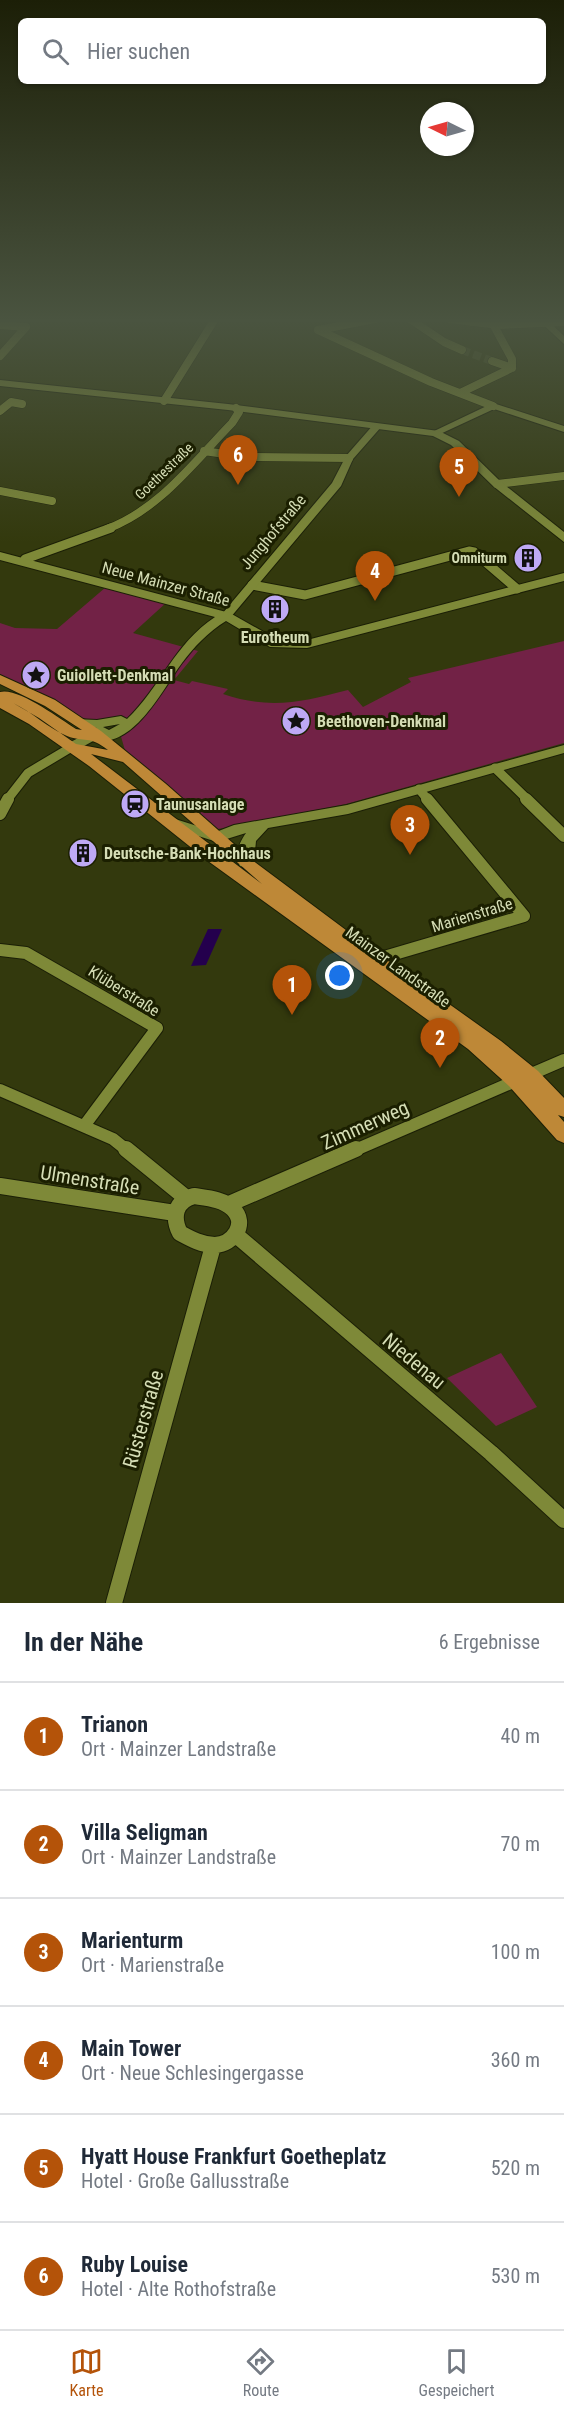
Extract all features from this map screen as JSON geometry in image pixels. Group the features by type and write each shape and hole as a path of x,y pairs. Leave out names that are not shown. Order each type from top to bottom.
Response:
{"main road":[{"path":"104,394 435,433 462,449 497,484 564,538"},
{"name":"Neue Mainzer Straße","path":"0,556 226,616 272,643 300,645 564,577"},
{"name":"Junghofstraße","path":"70,748 110,735 144,709 174,665 209,625 226,616"},
{"path":"0,679 28,691 80,723 92,742 172,823 217,837"},
{"path":"0,693 30,706 72,733 128,760 217,837"},
{"path":"0,702 34,721 70,748 92,742"},
{"path":"80,723 124,724 123,748 128,760"},
{"path":"214,857 212,845 217,837 234,830 348,809 564,749"},
{"name":"Mainzer Landstraße","path":"172,823 214,857 523,1078 564,1110"},
{"path":"246,862 244,850 246,842 263,825"},
{"name":"Mainzer Landstraße","path":"217,837 374,960 512,1058 523,1078 564,1135"}],"street":[{"path":"164,400 168,394"},
{"path":"462,394 564,429"},
{"path":"0,411 11,402 22,404"},
{"path":"435,433 493,406"},
{"name":"Goethestraße","path":"25,559 125,522 157,501 232,423 239,412 236,408"},
{"name":"Junghofstraße","path":"226,616 337,484 349,458 377,426"},
{"path":"204,451 245,457 349,458"},
{"path":"497,484 564,476"},
{"path":"0,491 52,501"},
{"path":"252,585 301,596 469,551 517,589"},
{"path":"0,814 23,776 35,765 70,748"},
{"path":"495,768 564,836"},
{"name":"Marienstraße","path":"374,960 524,916 419,789"},
{"name":"Klüberstraße","path":"0,950 26,953 157,1028 84,1126"},
{"name":"Zimmerweg","path":"229,1204 564,1060"},
{"path":"0,1090 113,1139 185,1197"},
{"name":"Ulmenstraße","path":"0,1186 175,1213"},
{"path":"185,1197 212,1198 229,1204 239,1219 240,1226 236,1235 228,1242 213,1246 199,1243 180,1233 176,1227 175,1213 185,1197"},
{"name":"Niedenau","path":"236,1235 491,1453 564,1520"},
{"name":"Rüsterstraße","path":"114,1603 213,1246"}],"shaded area":[{"name":"Taunusanlage","path":"106,587 167,602 133,633 198,651 174,680 189,684 192,681 228,689 223,694 256,702 301,701 348,690 363,707 411,682 408,678 564,641 564,743 346,804 218,829 128,761 118,726 69,715 0,679 0,623 15,628 57,629"},
{"path":"208,929 222,929 206,965 191,966"},
{"path":"501,1353 537,1407 496,1426 447,1378"}],"place":[{"name":"Ruby Louise","path":"238,485"},
{"name":"Hyatt House Frankfurt Goetheplatz","path":"459,497"},
{"name":"Omniturm","path":"528,558"},
{"name":"Main Tower","path":"375,601"},
{"name":"Eurotheum","path":"275,609"},
{"name":"Guiollett-Denkmal","path":"36,675"},
{"name":"Beethoven-Denkmal","path":"296,721"},
{"name":"Taunusanlage","path":"135,804"},
{"name":"Deutsche-Bank-Hochhaus","path":"83,853"},
{"name":"Marienturm","path":"410,855"},
{"name":"Trianon","path":"292,1015"},
{"name":"Villa Seligman","path":"440,1068"}]}
